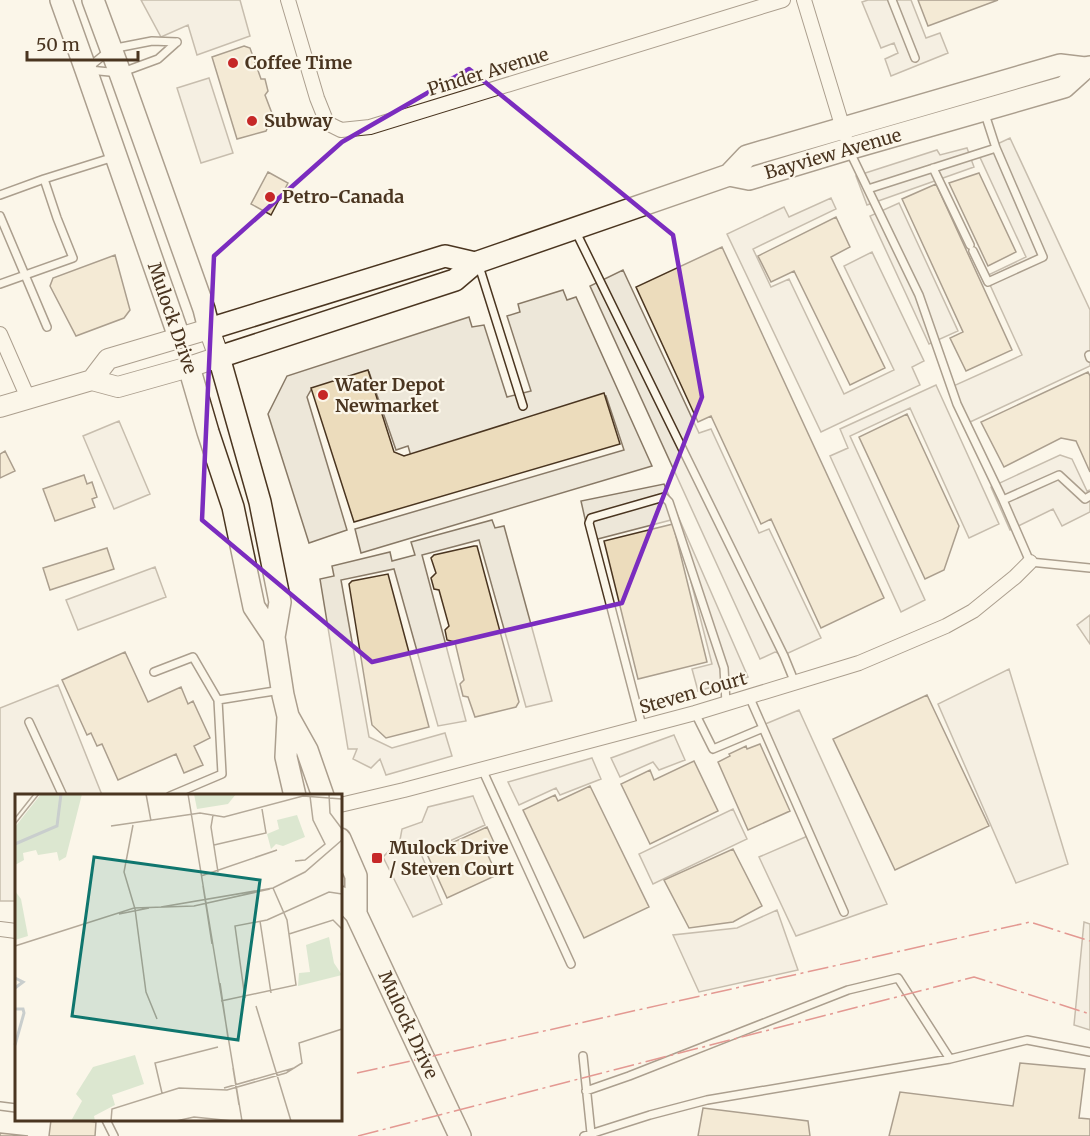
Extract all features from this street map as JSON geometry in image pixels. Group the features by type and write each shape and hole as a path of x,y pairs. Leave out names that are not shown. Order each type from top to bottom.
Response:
{"main road":[{"name":"Mulock Drive","path":"61,0 189,368 233,507 254,607 274,637"},
{"name":"Mulock Drive","path":"93,0 219,357 260,502 280,602 274,637 288,716 286,757 295,794"},
{"name":"Bayview Avenue","path":"729,175 747,156 1060,64 1088,68"},
{"name":"Bayview Avenue","path":"729,175 749,178 1064,87 1088,68"},
{"path":"0,407 92,380 118,387 189,368 455,280 476,263 729,175"},
{"path":"92,380 108,359 179,337 445,256 476,263"},
{"name":"Mulock Drive","path":"288,716 307,750 323,794"},
{"name":"Mulock Drive","path":"342,844 356,876 356,914"},
{"name":"Mulock Drive","path":"342,899 356,914 460,1136"}],"street":[{"name":"Pinder Avenue","path":"288,0 317,98 327,123 341,130 370,127 783,0"},
{"path":"804,0 848,148"},
{"path":"0,334 28,398"},
{"name":"Steven Court","path":"342,805 695,713 859,663 946,626 973,611 1030,562"},
{"path":"0,929 15,931"}],"lane":[{"path":"892,0 915,58"},
{"path":"152,41 177,42 158,59 120,72 86,70 111,48 152,41"},
{"path":"933,168 988,282 1043,257 996,148 983,110"},
{"path":"848,148 919,295 957,404 1030,562 1090,568"},
{"path":"868,189 996,148"},
{"path":"0,195 117,156"},
{"path":"0,284 73,258 44,179"},
{"path":"0,216 47,327"},
{"path":"575,228 784,656 795,683"},
{"path":"476,263 523,406"},
{"path":"1003,500 1059,475 1088,498"},
{"path":"642,726 589,523 591,518 664,497 669,502 724,668 726,703"},
{"path":"154,672 193,657 218,700 222,774 172,794"},
{"path":"218,700 282,689"},
{"path":"749,696 844,912"},
{"path":"695,713 713,749 763,729"},
{"path":"28,722 63,794"},
{"path":"482,769 571,964"},
{"path":"586,1091 848,990 898,978 950,1059"},
{"path":"583,1056 588,1135 650,1114 707,1100 950,1059 1027,1040 1090,1052"},
{"path":"0,1106 15,1108"},
{"path":"107,1121 114,1136"}],"highlighted area":[{"path":"469,69 673,235 702,397 622,603 372,662 202,520 214,256 342,142"}],"shaded area":[{"path":"141,0 240,0 250,36 197,55 188,25 161,37"},
{"path":"911,0 926,38 940,33 948,53 891,76 885,59 898,53 894,43 881,48 862,2"},
{"path":"209,78 233,153 201,163 177,88"},
{"path":"1010,138 1090,310 1090,366 968,423 951,387 1022,355 986,276 1026,257 978,153"},
{"path":"967,148 974,167 867,205 856,176 937,150 940,155"},
{"path":"831,198 836,209 753,249 771,287 789,279 844,394 894,370 844,266 872,252 924,361 912,367 920,385 821,432 727,234 784,207 789,217"},
{"path":"899,203 958,331 929,344 870,216"},
{"path":"623,270 699,433 711,429 759,533 769,529 821,638 784,655 775,652 760,659 590,286"},
{"path":"563,290 567,300 576,297 652,466 361,553 355,529 624,450 606,396 411,456 408,446 396,450 369,372 311,390 307,397 347,530 309,543 268,414 287,376 469,317 472,327 484,325 507,397 531,391 507,316 520,312 518,304"},
{"path":"936,385 999,524 969,538 910,408 850,436 925,600 901,612 830,456 848,448 840,429"},
{"path":"119,421 150,494 114,509 83,436"},
{"path":"1060,455 1072,459 1087,491 1090,490 1090,512 1062,526 1053,509 1010,530 991,487"},
{"path":"664,484 748,677 698,691 692,669 712,664 675,519 590,541 581,501"},
{"path":"492,520 495,528 504,526 552,701 526,707 479,540 422,555 466,721 438,726 394,569 341,580 369,737 392,748 445,733 452,756 386,775 380,759 371,768 353,759 357,749 348,749 320,579 334,576 332,566 390,552 392,561 415,555 411,542"},
{"path":"155,567 166,597 78,630 66,600"},
{"path":"1090,615 1090,644 1077,625"},
{"path":"1009,669 1068,864 1016,883 938,704"},
{"path":"58,685 102,794 15,794 15,901 0,901 0,708"},
{"path":"799,710 887,904 796,936 759,857 810,835 758,727"},
{"path":"674,735 685,760 659,770 653,762 620,777 611,758"},
{"path":"592,758 601,779 560,795 556,788 519,805 508,782"},
{"path":"473,796 485,825 421,854 442,904 413,917 383,857 400,840 402,829 422,822 428,807"},
{"path":"733,809 747,839 653,884 639,854"},
{"path":"777,910 798,970 699,992 673,935 737,928"},
{"path":"1084,922 1090,924 1090,1030 1074,1025"}],"building":[{"path":"918,0 998,0 928,26"},
{"path":"244,46 250,48 261,79 265,79 268,91 265,95 273,116 266,131 237,139 212,57"},
{"path":"268,172 288,183 271,215 251,204"},
{"path":"979,173 1016,252 988,266 949,183"},
{"path":"936,184 1012,350 966,371 950,338 963,332 902,199"},
{"path":"836,217 850,247 831,257 885,368 850,385 794,271 771,282 758,256"},
{"path":"722,247 884,598 821,628 771,519 761,524 711,416 698,422 636,287"},
{"path":"115,255 130,310 124,318 76,336 50,286 53,278"},
{"path":"368,370 394,452 404,456 604,393 620,444 354,522 311,388"},
{"path":"1088,372 1090,376 1090,472 1076,441 1061,438 1004,467 981,422"},
{"path":"907,414 959,526 944,570 925,579 859,437"},
{"path":"5,451 15,471 0,478 0,454"},
{"path":"84,475 87,484 92,482 97,497 92,499 95,507 55,521 43,489"},
{"path":"673,524 707,662 638,679 604,541"},
{"path":"477,546 519,702 516,707 475,717 468,697 463,696 460,684 464,680 455,642 447,640 445,630 449,626 439,590 434,589 431,578 436,573 431,558 434,555"},
{"path":"107,548 114,569 50,590 43,568"},
{"path":"388,574 429,727 386,738 372,725 349,584 352,581"},
{"path":"125,652 148,702 181,687 188,704 193,701 210,738 194,746 203,765 184,773 176,754 118,780 102,744 97,746 91,733 87,735 62,680"},
{"path":"927,695 989,826 895,870 833,739"},
{"path":"760,744 790,811 748,830 718,762 746,746 747,749"},
{"path":"694,761 718,811 650,844 621,784 650,770 654,780"},
{"path":"590,786 649,907 584,938 523,810 555,795 558,801"},
{"path":"487,827 496,847 486,851 497,875 447,898 427,854"},
{"path":"733,849 762,906 733,922 689,928 664,880"},
{"path":"1020,1063 1085,1069 1079,1118 1090,1119 1090,1136 889,1136 900,1092 1013,1106"},
{"path":"703,1108 808,1121 810,1136 698,1136"},
{"path":"51,1121 96,1122 95,1136 49,1136"},
{"path":"0,1133 28,1136 0,1136"}],"power":[{"path":"357,1073 1030,922 1090,941"},
{"path":"358,1136 974,977 1090,1014"}],"place":[{"name":"Coffee Time","path":"233,63"},
{"name":"Subway","path":"252,121"},
{"name":"Petro-Canada","path":"270,197"},
{"name":"Water Depot Newmarket","path":"323,395"},
{"name":"Mulock Drive / Steven Court","path":"377,858"}]}
